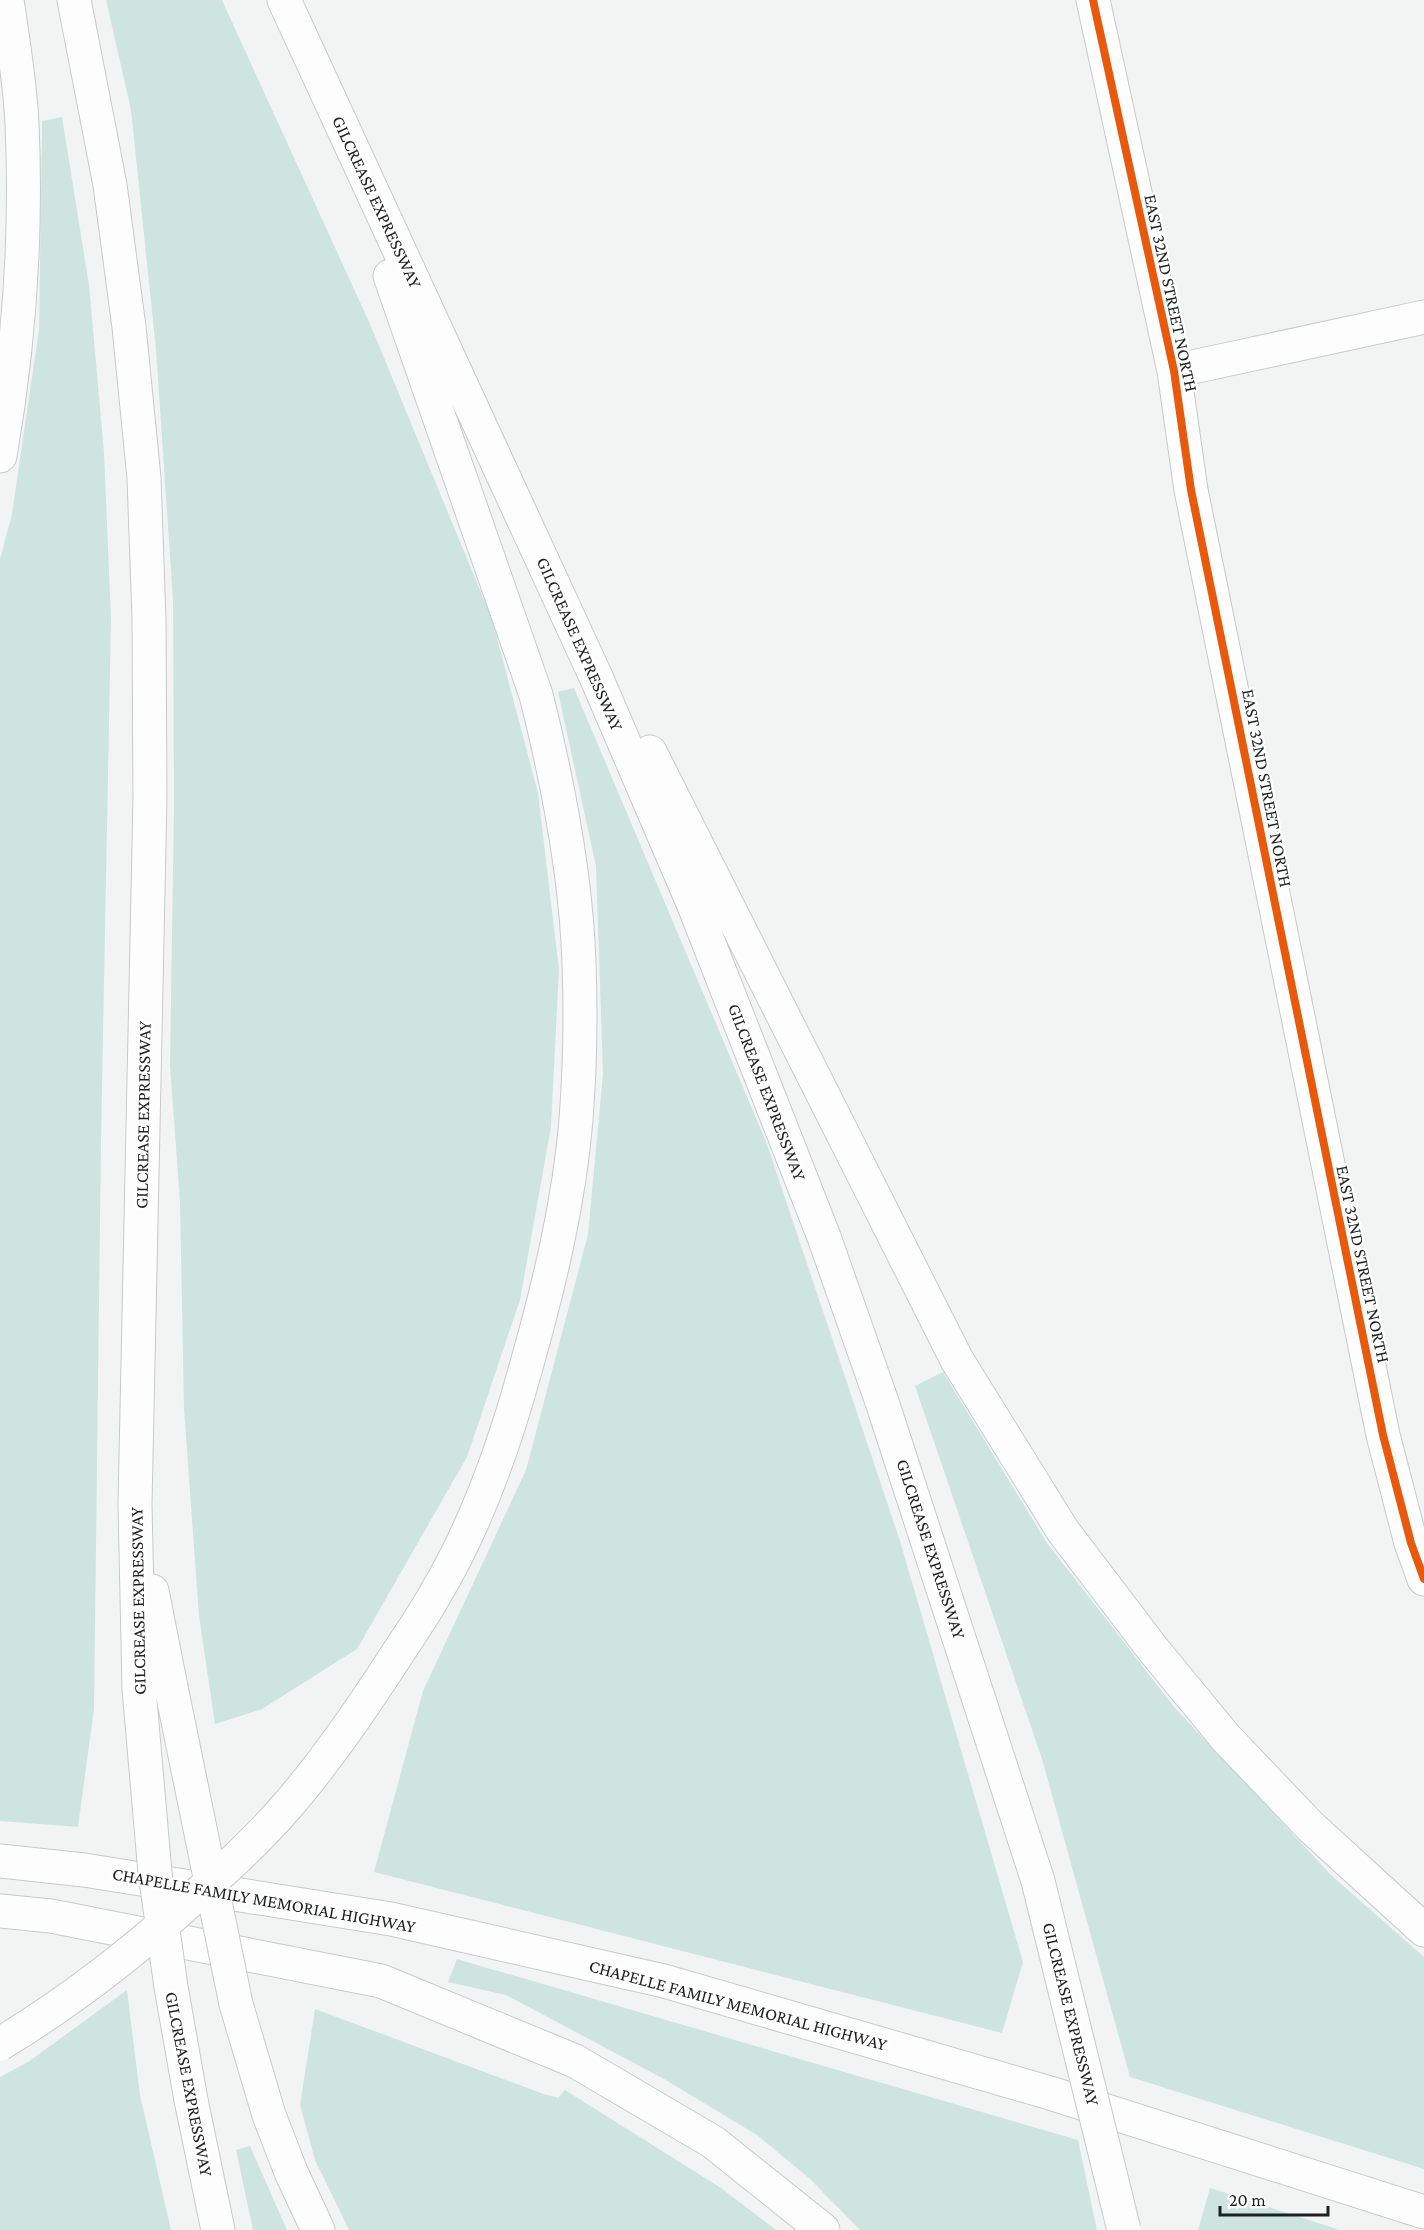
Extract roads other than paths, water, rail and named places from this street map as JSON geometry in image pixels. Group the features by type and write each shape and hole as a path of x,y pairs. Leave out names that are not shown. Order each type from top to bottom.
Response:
{"main road":[{"path":"0,456 8,412 18,316 23,227 22,121 7,0"},
{"name":"GILCREASE EXPRESSWAY","path":"74,0 110,185 129,327 144,478 149,619 150,798 135,1504 139,1689 155,1873 171,1987 191,2100 218,2230"},
{"name":"GILCREASE EXPRESSWAY","path":"284,0 596,677 693,903 824,1237 882,1402 1038,1881 1124,2230"},
{"name":"EAST 32ND STREET NORTH","path":"1093,0 1174,371 1191,490 1383,1435 1424,1579"},
{"path":"0,2044 49,2014 127,1957 222,1873 286,1807 349,1728 438,1591 492,1477 538,1324 555,1250 576,1122 580,1044 579,961 572,884 551,756 536,695 325,88"},
{"path":"419,292 963,1370 1063,1531 1226,1738 1304,1819 1424,1930"},
{"path":"1174,371 1424,317"},
{"path":"135,1504 236,2004 269,2115 291,2172 318,2230"},
{"name":"CHAPELLE FAMILY MEMORIAL HIGHWAY","path":"0,1861 84,1870 391,1919 664,1981 1050,2093 1424,2212"},
{"path":"0,1911 51,1916 381,1981 574,2061 713,2142 823,2230"}]}
